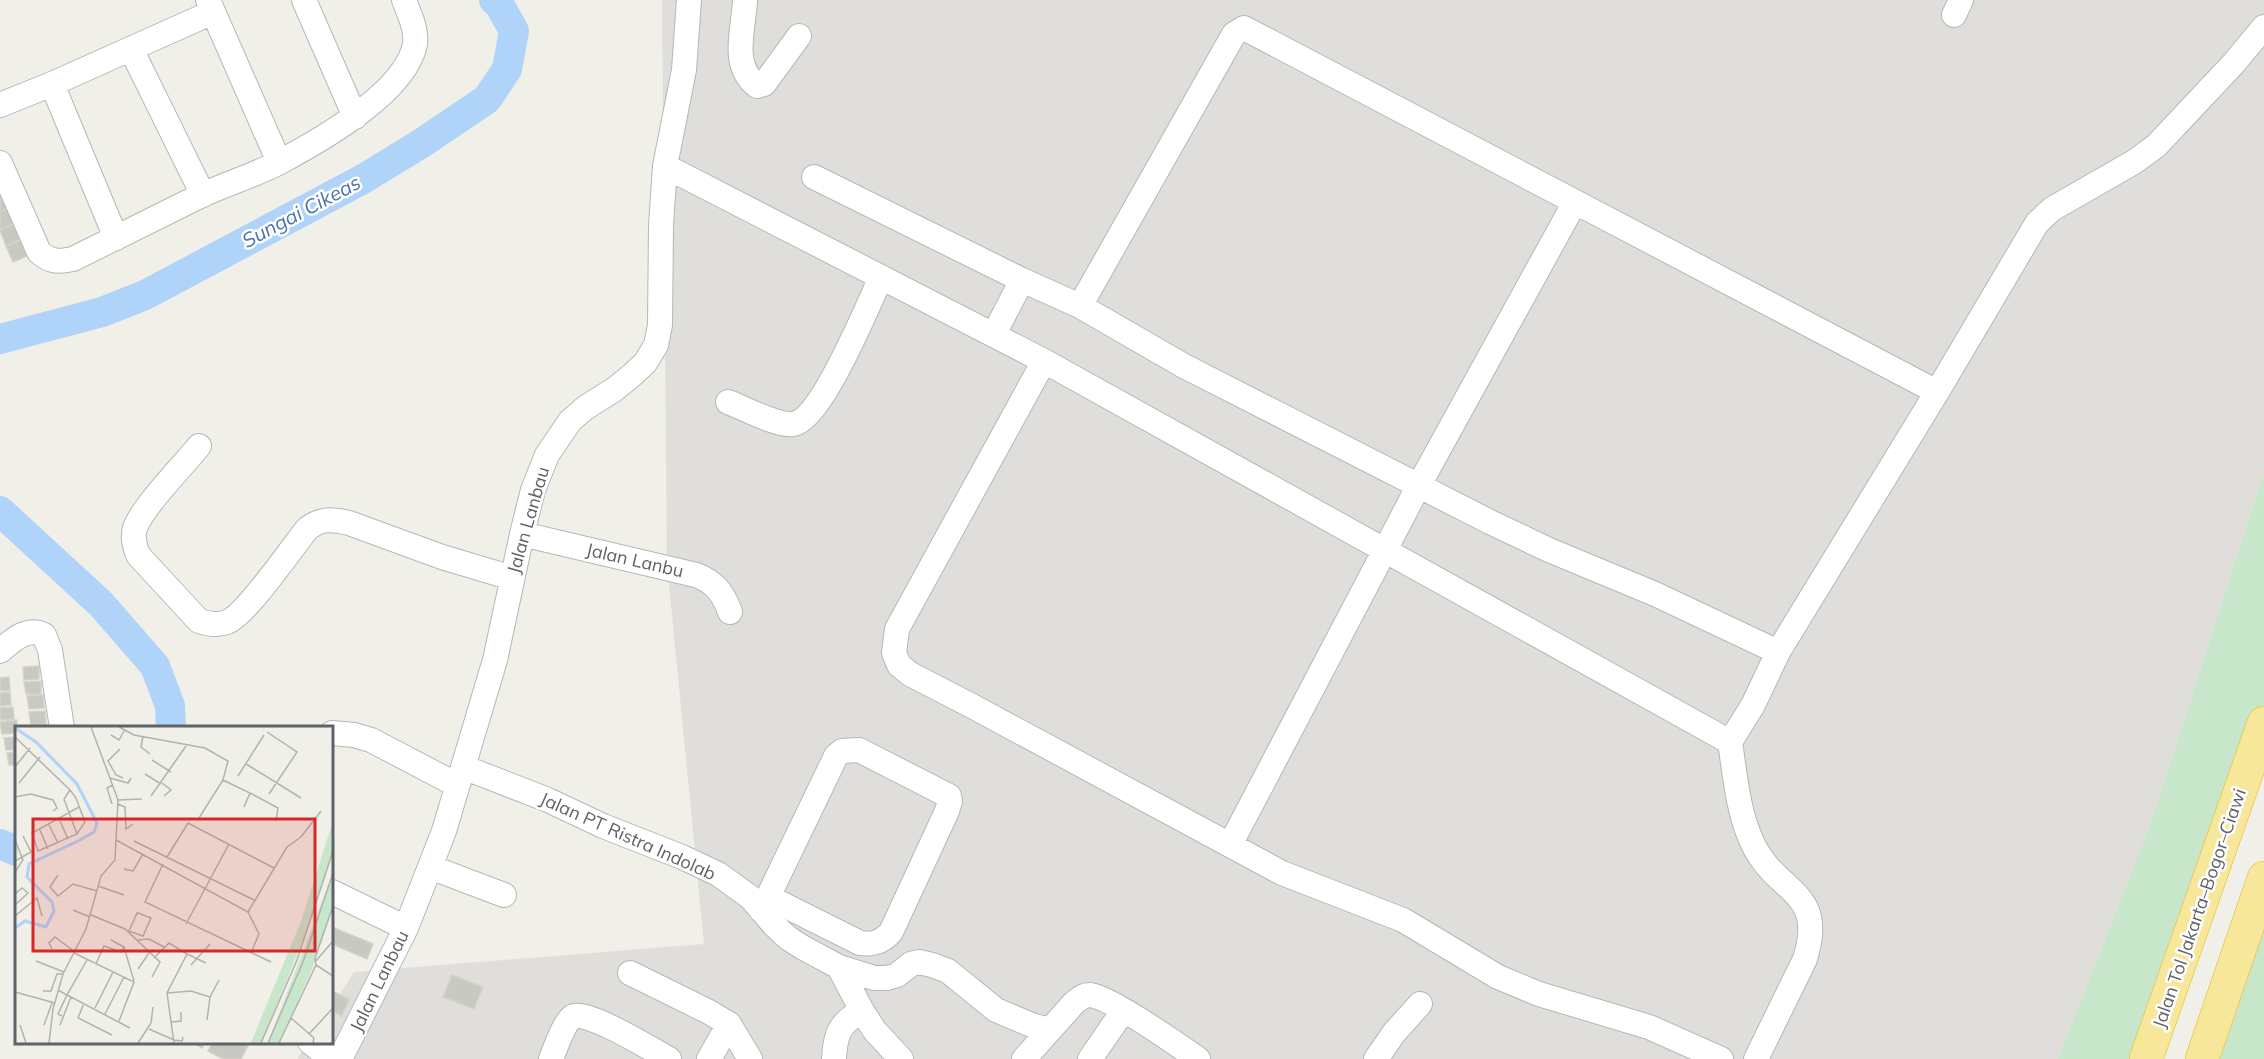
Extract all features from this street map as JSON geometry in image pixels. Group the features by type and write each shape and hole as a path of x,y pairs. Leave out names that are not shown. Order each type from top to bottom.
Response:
{"highway":[{"name":"Jalan Tol Jakarta–Bogor–Ciawi","path":"2145,1059 2264,723"},
{"path":"2202,1059 2264,878"}],"street":[{"path":"304,0 355,117"},
{"path":"0,163 39,252 47,259 58,262 72,259 203,195 279,162 355,117 385,91 410,59 415,43 414,25 404,0"},
{"name":"Jalan Lanbau","path":"340,1059 406,928 430,867 495,660 522,534 547,455 560,433 585,408 631,376 645,363 656,345 660,326 661,225 665,166 684,70 689,0"},
{"path":"746,0 740,40 741,55 749,80 757,86 764,84 800,36"},
{"path":"0,105 131,49 210,6 279,162"},
{"path":"1756,1059 1805,959 1811,942 1812,924 1809,912 1801,900 1771,872 1751,842 1743,815 1730,742 1753,705 1778,652 2037,223 2052,209 2134,162 2156,146 2264,27"},
{"path":"1080,306 1234,34 1240,29 1247,29 1937,392"},
{"path":"131,49 203,195"},
{"path":"52,84 116,238"},
{"path":"665,166 1044,361 1730,742"},
{"path":"814,177 1022,280 1080,306 1184,366 1418,486 1539,545 1655,594 1778,652"},
{"path":"1230,844 1418,486 1575,202"},
{"path":"728,402 784,424 796,423 805,418 835,374 881,277"},
{"path":"994,334 1022,280"},
{"path":"1044,361 897,629 894,653 899,665 910,674 972,705 1282,873 1403,920 1498,977 1539,994 1649,1027 1721,1059"},
{"path":"199,446 142,515 135,530 134,544 138,555 199,621 212,625 228,622 243,610 307,530 324,520 350,523 442,557 512,578"},
{"name":"Jalan Lanbu","path":"522,534 708,579 720,590 730,612"},
{"path":"0,651 21,635 33,632 44,635 50,650 62,726"},
{"name":"Jalan PT Ristra Indolab","path":"333,733 354,735 371,740 460,776 682,857 736,885 764,904 775,926 788,938 839,967 874,978 887,978 897,975 911,964 919,962 932,965 948,971 996,1010 1034,1026 1050,1030"},
{"path":"859,750 949,796 947,811 891,932 876,944 860,943 764,904 836,756 842,751 859,750"},
{"path":"430,867 504,895"},
{"path":"333,892 406,928"},
{"path":"839,967 875,1031 901,1059"},
{"path":"630,973 729,1024 750,1059"},
{"path":"1024,1059 1082,996 1089,995 1123,1011 1198,1059"},
{"path":"1376,1059 1394,1033 1420,1005"},
{"path":"834,1059 835,1040 839,1029 845,1022 862,1011"},
{"path":"1090,1059 1123,1011"},
{"path":"551,1059 567,1023 572,1017 579,1015 595,1019 669,1059"},
{"path":"709,1059 729,1024"},
{"path":"312,1044 331,1059"}],"shaded area":[{"path":"662,0 2264,0 2264,472 2153,817 2058,1059 297,1059 307,1044 333,1044 333,1004 354,972 704,944 667,564"}],"green space":[{"path":"2264,472 2264,718 2146,1059 2058,1059 2153,817"},
{"path":"2264,877 2264,1059 2202,1059"}],"building":[{"path":"0,193 8,208 0,212"},
{"path":"8,209 14,223 0,230 0,212"},
{"path":"15,224 21,239 6,246 0,230"},
{"path":"22,240 29,255 13,262 6,246"},
{"path":"39,666 39,679 24,680 23,667"},
{"path":"9,677 10,690 0,691 0,678"},
{"path":"41,681 41,694 26,694 24,682"},
{"path":"10,692 11,705 0,706 0,693"},
{"path":"43,695 44,708 29,709 27,696"},
{"path":"13,707 14,719 0,720 0,708"},
{"path":"45,711 46,724 31,725 29,712"},
{"path":"17,720 15,733 2,734 0,722"},
{"path":"15,737 15,750 6,750 4,738"},
{"path":"15,752 15,765 9,765 7,753"},
{"path":"333,927 373,944 367,959 333,944"},
{"path":"452,975 483,987 474,1009 443,997"},
{"path":"333,991 349,999 342,1016 333,1012"},
{"path":"212,1044 249,1044 241,1059 223,1059 208,1051"}],"waterway":[{"name":"Sungai Cikeas","path":"0,339 102,312 145,295 363,179 487,99 507,69 514,31 499,4 494,0"},
{"name":"Sungai Cikeas","path":"0,511 101,604 155,666 170,706 171,726"},
{"name":"Sungai Cikeas","path":"0,844 15,851"}]}
